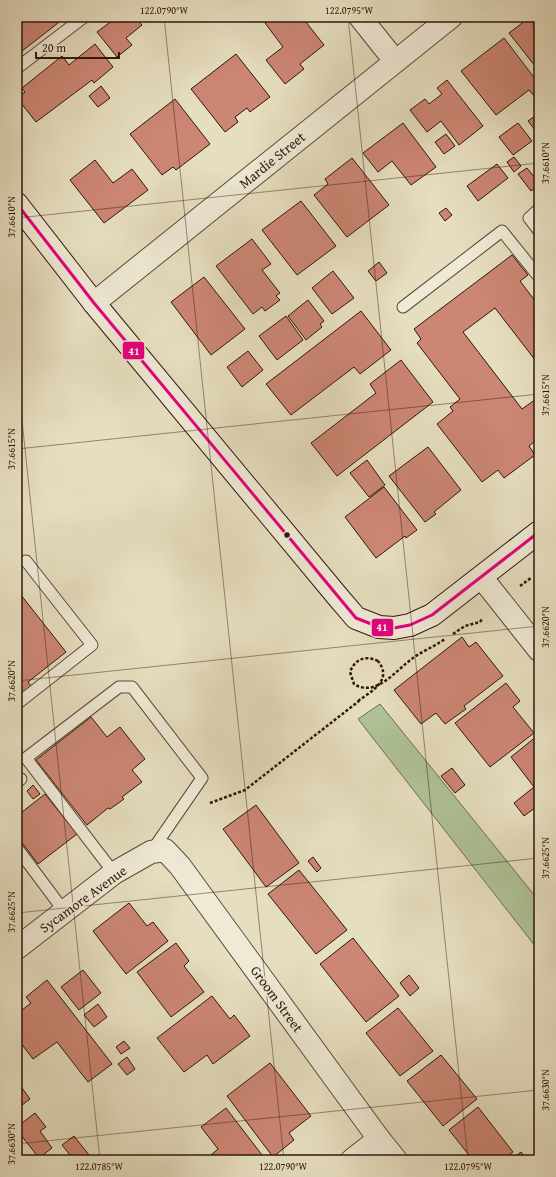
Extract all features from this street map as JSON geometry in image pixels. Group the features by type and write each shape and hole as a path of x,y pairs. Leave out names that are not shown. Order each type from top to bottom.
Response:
{"street":[{"path":"360,17 395,61"},
{"name":"Mardie Street","path":"94,303 451,17"},
{"path":"17,204 94,303 356,618 379,627 394,628 410,625 432,615 482,578 539,532"},
{"path":"482,578 539,650"},
{"name":"Groom Street","path":"151,852 165,850 180,866 379,1139 396,1160"},
{"name":"Sycamore Avenue","path":"17,948 114,873 151,852"},
{"path":"352,1160 379,1139"}],"lane":[{"path":"17,68 84,17"},
{"path":"539,209 529,218 539,231"},
{"path":"403,307 502,230 539,277"},
{"path":"17,704 92,645 26,561"},
{"path":"114,873 26,758 118,687 132,686 202,778 151,852"},
{"path":"17,848 64,911"}],"path":[{"path":"245,790 378,687 381,682 383,671 382,665 378,661 367,658 361,659 355,663 350,672 354,684 364,688 377,685 384,681 413,658 437,645"}],"green space":[{"path":"380,704 539,901 539,951 358,719"}],"building":[{"path":"17,17 62,17 57,21 58,23 17,55"},
{"path":"117,17 135,17 142,25 126,38 132,45 117,57 97,32"},
{"path":"272,17 302,17 324,45 300,64 304,69 285,84 266,60 283,47 265,23"},
{"path":"530,17 539,17 539,71 509,33"},
{"path":"504,38 539,84 539,94 535,97 529,90 496,115 461,71"},
{"path":"95,44 113,67 94,83 92,80 36,122 17,98 25,92 22,88 62,56 69,65"},
{"path":"236,54 270,97 250,112 247,108 235,117 238,122 225,132 191,89"},
{"path":"447,80 483,126 459,145 441,121 427,132 410,110 425,99 429,104 442,94 437,88"},
{"path":"101,86 110,98 98,107 89,96"},
{"path":"175,99 210,144 176,170 173,167 162,175 130,134"},
{"path":"539,113 539,135 528,121"},
{"path":"403,123 436,167 411,185 392,161 378,172 363,153"},
{"path":"518,123 532,141 513,155 499,137"},
{"path":"446,134 455,146 444,154 435,142"},
{"path":"514,157 521,166 514,172 507,162"},
{"path":"352,158 389,205 347,237 314,195 328,184 325,179"},
{"path":"95,160 113,183 132,169 148,190 104,223 70,180"},
{"path":"497,164 508,178 478,201 467,186"},
{"path":"527,168 539,183 539,185 531,191 518,174"},
{"path":"301,201 336,246 297,275 262,230"},
{"path":"446,208 452,215 445,221 439,213"},
{"path":"252,239 271,264 262,270 280,293 276,296 280,300 265,311 262,307 253,314 216,266"},
{"path":"512,255 528,275 520,281 539,306 539,365 495,308 463,332 522,409 539,397 539,438 529,446 535,455 504,478 498,470 482,482 437,424 453,411 450,407 460,399 417,343 421,339 414,329"},
{"path":"379,262 387,273 376,281 368,271"},
{"path":"333,271 354,298 332,314 312,288"},
{"path":"204,277 245,329 211,355 171,302"},
{"path":"308,300 324,321 320,324 322,327 306,340 288,316"},
{"path":"361,311 391,350 360,374 354,367 291,415 266,384"},
{"path":"286,316 303,340 277,360 259,336"},
{"path":"248,351 263,370 242,387 227,367"},
{"path":"401,360 433,402 337,476 311,443 376,393 370,384"},
{"path":"428,447 461,490 434,512 436,514 425,522 389,476"},
{"path":"367,460 385,485 369,497 350,473"},
{"path":"384,487 417,530 406,538 405,536 376,558 345,517"},
{"path":"17,590 66,652 28,682 31,686 17,697"},
{"path":"462,637 469,647 476,642 503,676 464,706 466,709 445,724 436,713 421,724 394,690"},
{"path":"506,683 520,701 513,707 534,733 490,767 455,723"},
{"path":"91,717 107,737 120,727 145,759 132,770 142,782 122,797 124,799 110,809 108,808 87,825 36,760"},
{"path":"537,736 539,739 539,805 524,816 514,803 534,787 511,757"},
{"path":"452,768 465,785 455,793 441,776"},
{"path":"33,785 40,794 33,799 27,791"},
{"path":"45,794 77,834 38,864 17,836 17,816"},
{"path":"256,805 299,863 266,887 223,829"},
{"path":"313,857 321,868 317,872 308,861"},
{"path":"299,870 347,930 316,954 268,894"},
{"path":"129,903 147,926 153,922 168,941 126,974 93,931"},
{"path":"353,938 399,996 366,1022 320,964"},
{"path":"176,943 189,961 184,966 204,992 171,1017 137,972"},
{"path":"83,970 101,993 79,1010 61,987"},
{"path":"409,975 419,988 410,996 400,983"},
{"path":"47,980 112,1064 88,1082 57,1042 33,1059 17,1038 17,1014 31,1003 26,997"},
{"path":"212,996 230,1019 234,1015 250,1036 213,1064 207,1055 184,1072 157,1038"},
{"path":"98,1004 107,1017 94,1027 84,1015"},
{"path":"398,1008 433,1051 400,1076 366,1033"},
{"path":"124,1041 130,1048 121,1054 116,1047"},
{"path":"441,1055 477,1099 443,1126 407,1081"},
{"path":"127,1057 135,1069 127,1075 118,1064"},
{"path":"270,1063 311,1116 289,1133 294,1140 273,1157 227,1096"},
{"path":"17,1081 30,1099 17,1109"},
{"path":"478,1107 513,1152 502,1160 463,1160 469,1155 449,1130"},
{"path":"226,1108 265,1159 264,1160 205,1160 218,1149 201,1127"},
{"path":"35,1113 46,1127 40,1131 52,1148 39,1158 17,1130 17,1127"},
{"path":"74,1136 93,1160 74,1160 62,1145"},
{"path":"521,1152 527,1160 511,1160"}],"transit line":[{"name":"41","path":"17,204 94,303 356,618 379,627 394,628 410,625 432,615 539,532"}]}
